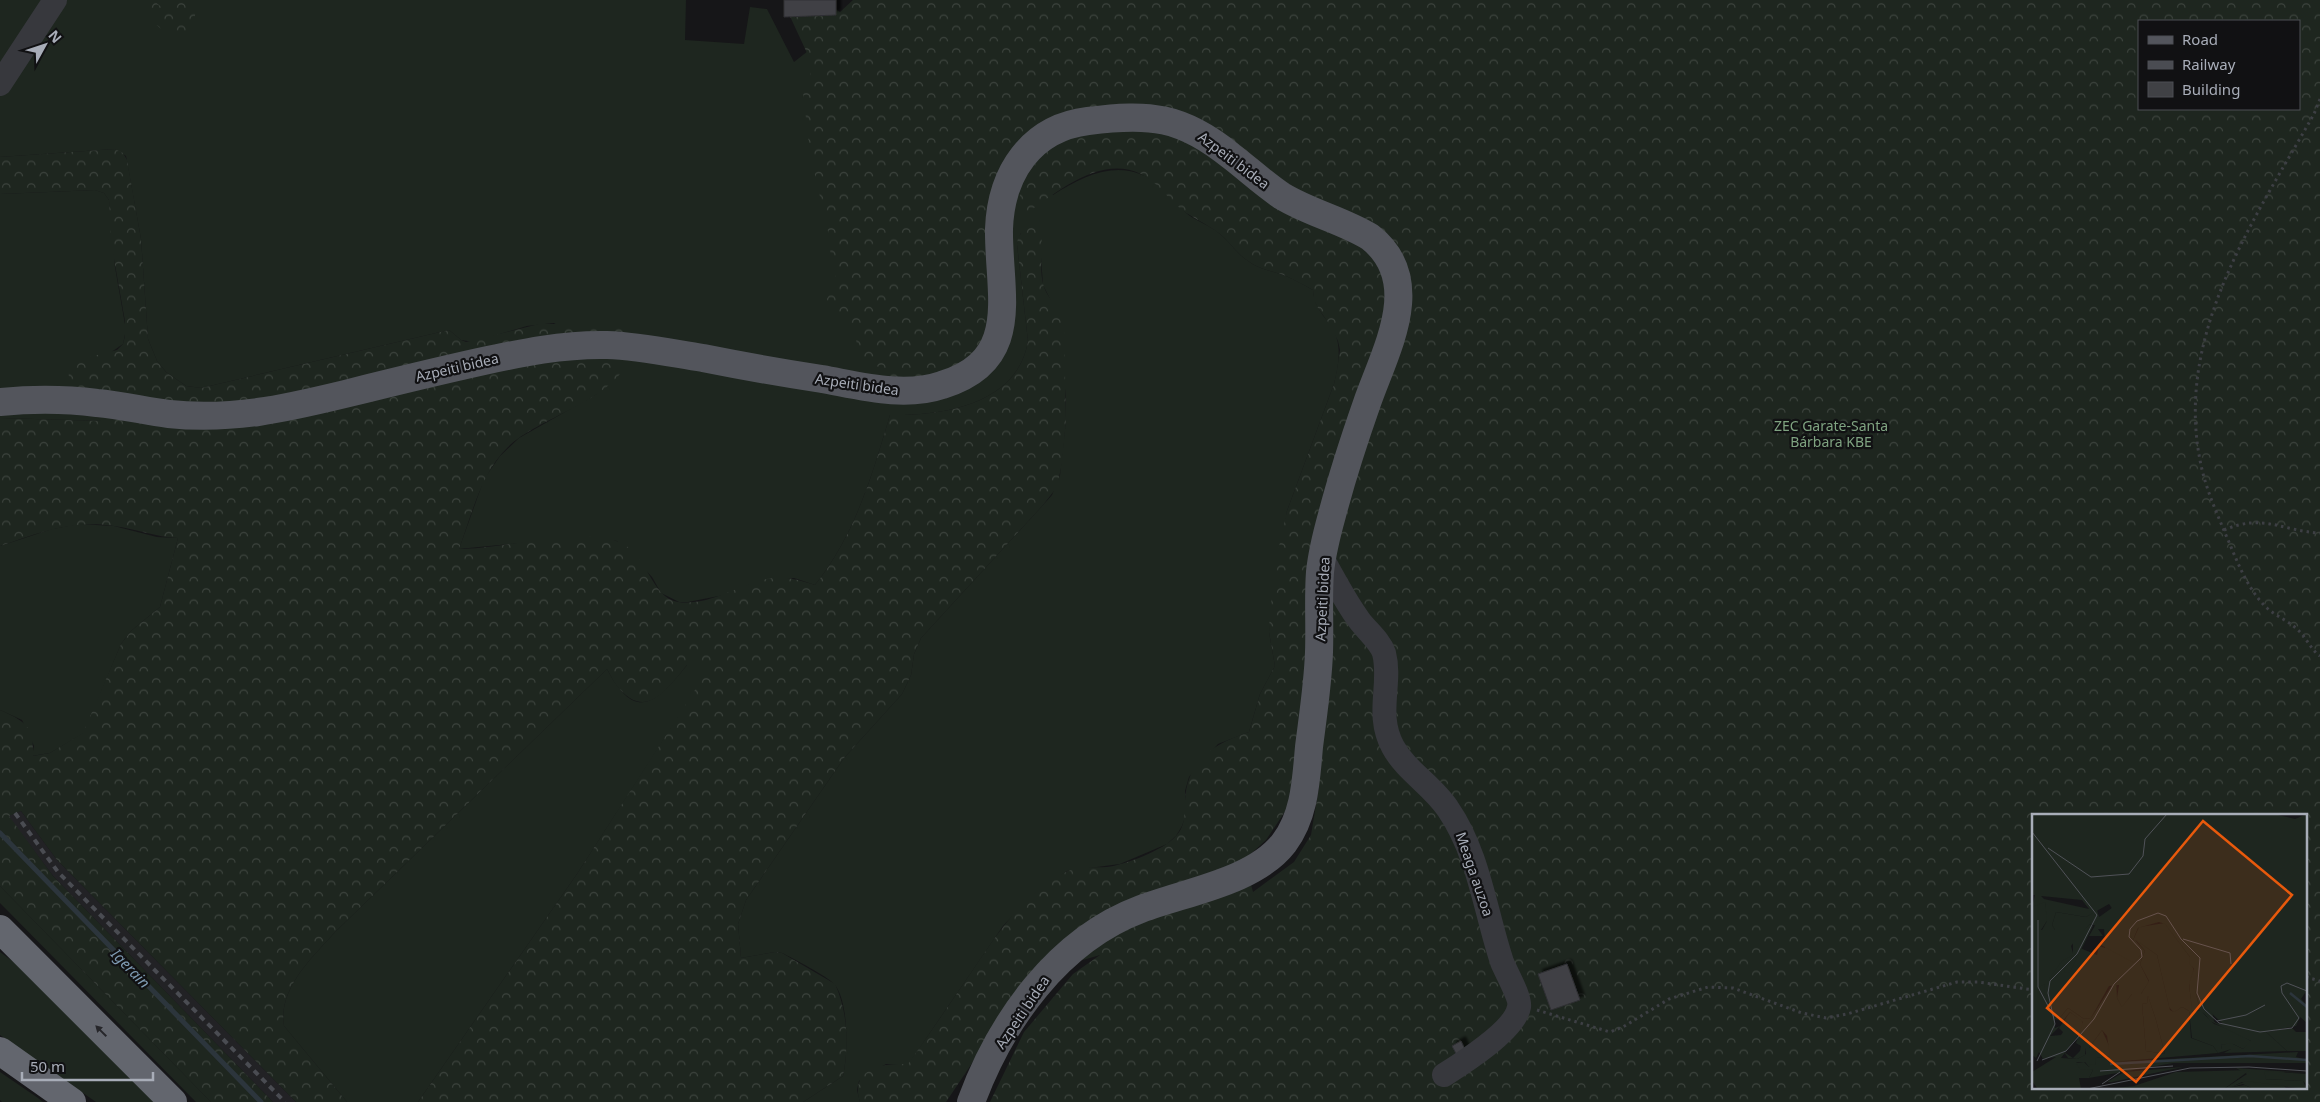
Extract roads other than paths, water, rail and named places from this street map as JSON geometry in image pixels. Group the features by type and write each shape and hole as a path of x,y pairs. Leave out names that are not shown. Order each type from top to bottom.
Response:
{"highway":[{"path":"0,929 173,1102"},
{"path":"0,1051 72,1102"}],"main road":[{"name":"Azpeiti bidea","path":"0,402 57,400 93,402 184,416 247,414 299,404 518,353 593,345 655,350 885,389 934,388 954,382 976,369 991,351 999,335 1003,309 999,238 1000,214 1012,176 1028,149 1047,132 1066,125 1115,118 1159,119 1180,124 1197,131 1281,195 1370,237 1388,257 1395,272 1398,297 1393,334 1348,459 1322,558 1319,659 1306,778 1299,814 1288,837 1272,854 1252,869 1120,918 1101,927 1075,946 1048,973 1022,1007 992,1056 971,1102"}],"street":[{"path":"0,84 56,0"},
{"name":"Meaga auzoa","path":"1322,558 1355,614 1382,650 1385,666 1384,715 1390,741 1405,764 1445,804 1455,820 1476,871 1502,959 1519,1006 1514,1018 1497,1037 1444,1075"},
{"path":"0,941 35,965"}],"waterway":[{"name":"Igerain","path":"0,833 261,1102"}],"railway":[{"path":"15,813 58,872 285,1102"}],"park label":[{"name":"ZEC Garate-Santa Bárbara KBE","path":"1831,434"}]}
